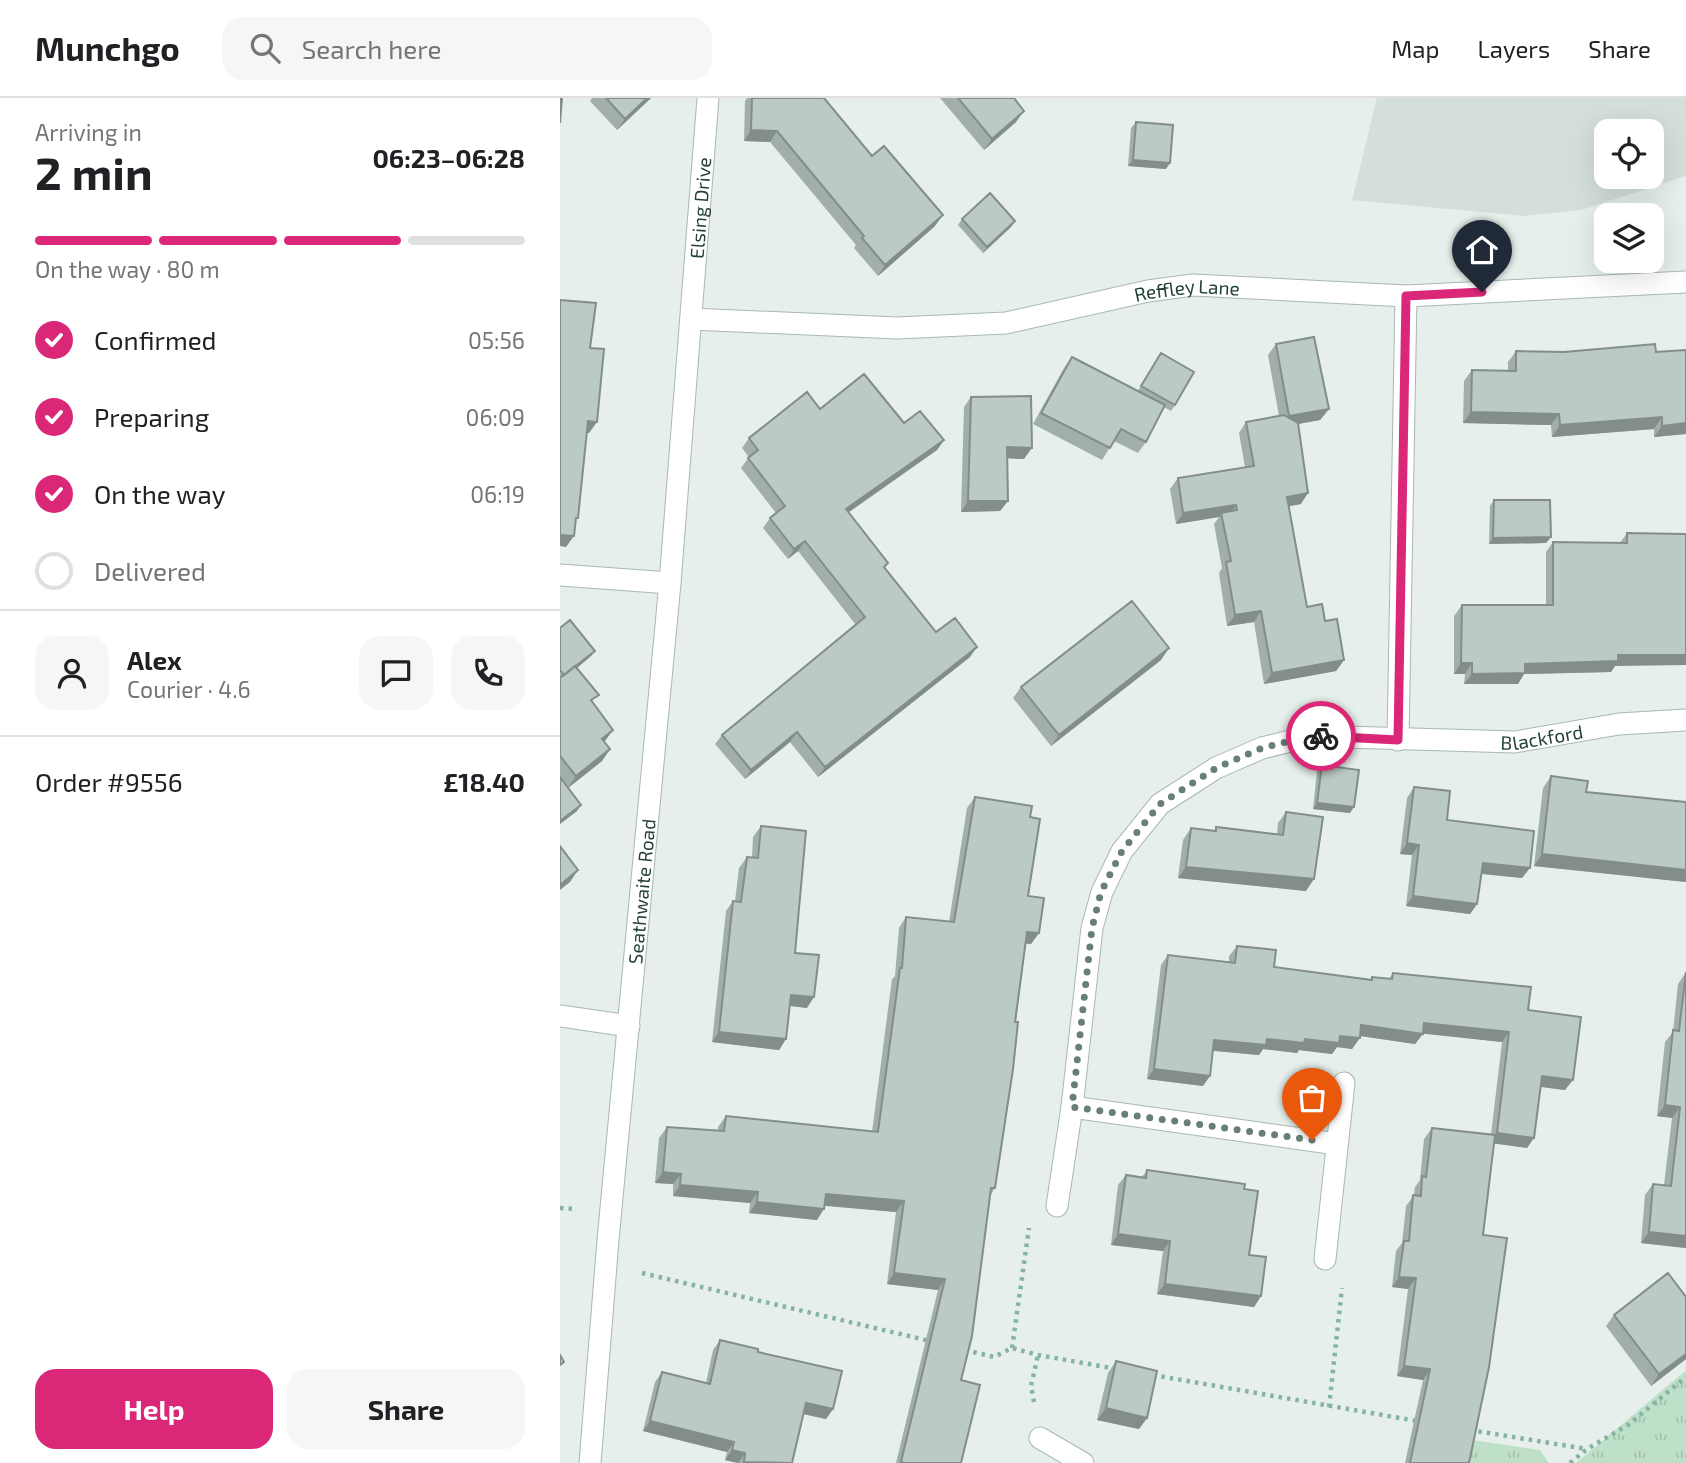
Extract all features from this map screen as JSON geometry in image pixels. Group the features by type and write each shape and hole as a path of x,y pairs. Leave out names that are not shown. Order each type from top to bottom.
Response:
{"street":[{"name":"Elsing Drive","path":"691,319 708,98"},
{"name":"Reffley Lane","path":"691,319 897,328 1006,323 1148,291 1193,285 1406,296 1686,282"},
{"path":"1398,740 1406,296"},
{"name":"Seathwaite Road","path":"590,1463 670,583 691,319"},
{"path":"560,575 670,583"},
{"name":"Blackford","path":"1057,1206 1072,1107 1092,928 1101,892 1122,851 1160,804 1216,768 1262,748 1311,736 1514,742 1619,724 1686,720"},
{"path":"560,1016 629,1026"},
{"path":"1325,1259 1344,1083"},
{"path":"1072,1107 1337,1144"},
{"path":"1040,1438 1083,1463"}],"path":[{"path":"1012,1348 1031,1211 1057,1206"},
{"path":"1325,1259 1344,1272 1329,1407"},
{"path":"606,1265 940,1344"},
{"path":"954,1347 994,1357 1012,1348 1119,1370"},
{"path":"1038,1355 1031,1386 1040,1438"},
{"path":"1146,1374 1424,1423"},
{"path":"1570,1463 1587,1449 1628,1425 1686,1377"},
{"path":"1465,1429 1587,1449"}],"shaded area":[{"path":"1377,98 1686,98 1686,176 1664,183 1664,119 1594,119 1594,189 1646,189 1603,203 1594,203 1594,206 1581,210 1524,216 1352,200"}],"green space":[{"path":"1686,1371 1686,1463 1576,1463 1684,1372"},
{"path":"1412,1431 1540,1450 1549,1463 1464,1463"}],"building":[{"path":"606,98 647,98 625,119"},
{"path":"752,98 824,98 872,156 884,146 943,215 885,265 777,131 751,130"},
{"path":"958,98 1014,98 1024,111 992,139"},
{"path":"1136,122 1173,125 1170,163 1133,160"},
{"path":"990,193 1015,221 987,247 962,219"},
{"path":"560,300 596,303 590,348 604,349 597,422 588,421 574,536 560,535"},
{"path":"1314,337 1329,409 1289,416 1276,344"},
{"path":"1655,344 1656,352 1686,350 1686,423 1662,426 1662,417 1560,425 1559,414 1471,412 1472,370 1516,371 1516,351 1564,352"},
{"path":"1161,353 1194,372 1175,405 1141,386"},
{"path":"1072,357 1165,405 1146,442 1121,429 1110,448 1041,413"},
{"path":"864,374 904,423 920,411 944,440 846,509 888,563 884,567 936,632 955,618 977,647 825,767 797,732 751,770 722,735 865,617 805,541 794,549 770,518 785,506 748,458 758,450 749,438 807,392 820,409"},
{"path":"1031,396 1032,448 1007,447 1008,501 968,501 971,397"},
{"path":"1284,415 1298,423 1308,493 1287,497 1307,607 1322,604 1325,621 1337,619 1344,660 1272,673 1261,611 1235,615 1226,562 1231,561 1221,513 1237,510 1236,505 1183,513 1178,478 1254,466 1246,422"},
{"path":"1494,500 1550,500 1551,537 1493,538"},
{"path":"1627,533 1686,534 1686,655 1618,655 1618,661 1525,664 1525,673 1472,674 1472,663 1461,663 1462,605 1553,605 1553,542 1627,543"},
{"path":"1132,601 1169,648 1059,735 1021,687"},
{"path":"570,620 595,651 564,675 560,670 560,628"},
{"path":"575,666 599,695 591,700 613,730 602,739 610,749 576,776 560,756 560,678"},
{"path":"1322,765 1359,770 1354,807 1317,803"},
{"path":"1551,776 1588,781 1586,792 1686,802 1686,870 1542,854"},
{"path":"560,777 581,805 560,821"},
{"path":"1414,787 1450,791 1447,820 1534,831 1530,868 1483,863 1477,904 1413,896 1419,845 1407,843"},
{"path":"975,797 1032,806 1030,817 1040,819 1028,896 1044,898 1039,933 1027,932 1015,1022 1018,1022 1013,1069 995,1188 991,1188 972,1336 961,1380 980,1385 961,1463 904,1463 901,1462 945,1279 894,1273 904,1201 826,1194 824,1209 757,1202 758,1192 680,1185 681,1174 663,1172 667,1127 724,1131 726,1116 878,1132 902,968 906,917 954,922"},
{"path":"1286,812 1323,817 1314,879 1186,867 1191,828 1216,831 1216,827 1283,835"},
{"path":"761,826 806,831 795,953 819,955 814,997 791,995 786,1039 719,1032 733,901 741,902 747,857 758,858"},
{"path":"560,846 578,870 560,885"},
{"path":"1237,946 1276,950 1274,967 1372,980 1372,977 1392,979 1393,973 1531,987 1528,1010 1581,1017 1573,1080 1542,1076 1534,1138 1497,1133 1509,1032 1424,1023 1423,1034 1361,1025 1360,1038 1340,1036 1339,1043 1305,1039 1304,1043 1267,1039 1266,1045 1214,1040 1210,1076 1154,1069 1168,955 1235,963"},
{"path":"1686,972 1686,1236 1649,1232 1653,1184 1671,1186 1680,1107 1665,1105 1673,1030 1679,1031"},
{"path":"1432,1128 1495,1135 1483,1235 1507,1238 1489,1367 1469,1463 1410,1463 1430,1369 1404,1366 1416,1278 1399,1277 1404,1241 1409,1241 1413,1195 1421,1196 1422,1176 1426,1177"},
{"path":"1147,1170 1245,1184 1244,1189 1258,1191 1249,1255 1266,1257 1261,1296 1165,1284 1170,1241 1118,1234 1126,1175 1146,1178"},
{"path":"1668,1273 1686,1297 1686,1354 1659,1374 1614,1315"},
{"path":"720,1340 758,1349 758,1352 842,1371 833,1409 806,1403 792,1463 744,1462 745,1453 732,1450 734,1442 650,1421 662,1372 710,1384"},
{"path":"1116,1361 1157,1371 1147,1418 1106,1408"}],"way so far":[{"path":"1312,1140 1072,1107 1092,928 1101,892 1122,851 1160,804 1216,768 1262,748 1321,736"}],"route":[{"path":"1321,736 1398,740 1406,296 1482,292"}]}
